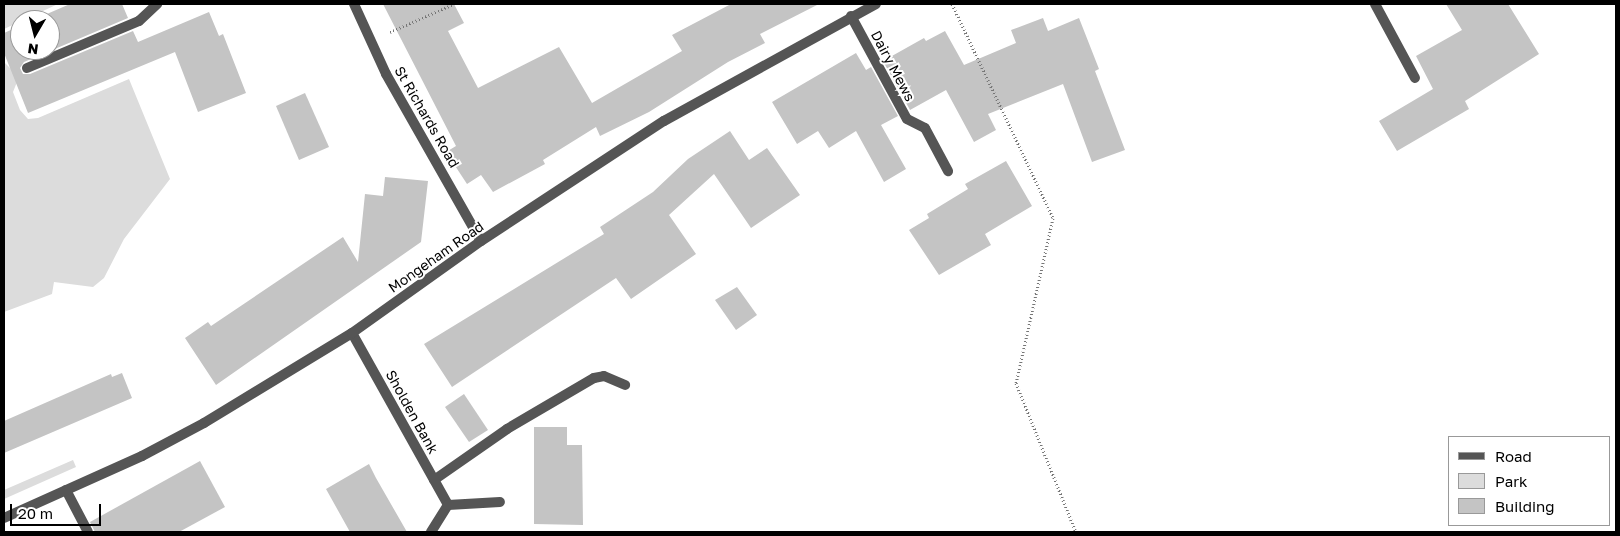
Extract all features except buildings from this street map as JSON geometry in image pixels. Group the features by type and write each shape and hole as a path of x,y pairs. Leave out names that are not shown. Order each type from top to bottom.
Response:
{"street":[{"path":"27,68 139,21 157,4"},
{"name":"St Richards Road","path":"354,4 369,41 481,241"},
{"name":"Mongeham Road","path":"4,518 204,423 352,333 481,241 698,101 876,4"},
{"path":"1375,4 1415,78"},
{"name":"Dairy Mews","path":"851,16 906,120 925,128 948,171"},
{"name":"Sholden Bank","path":"352,333 448,505"},
{"path":"434,480 507,429 594,378 604,376 624,385"},
{"path":"66,490 88,532"},
{"path":"431,532 448,505 500,502"}],"path":[{"path":"369,41 454,4"},
{"path":"952,4 1053,218 1016,383 1076,532"}],"green space":[{"path":"4,4 58,4 45,10 10,10 10,26 4,29"},
{"path":"4,62 19,77 13,92 20,110 28,119 38,118 129,79 170,179 124,239 104,278 93,287 54,282 52,294 4,312"},
{"path":"73,460 76,467 4,499 4,490"}]}
